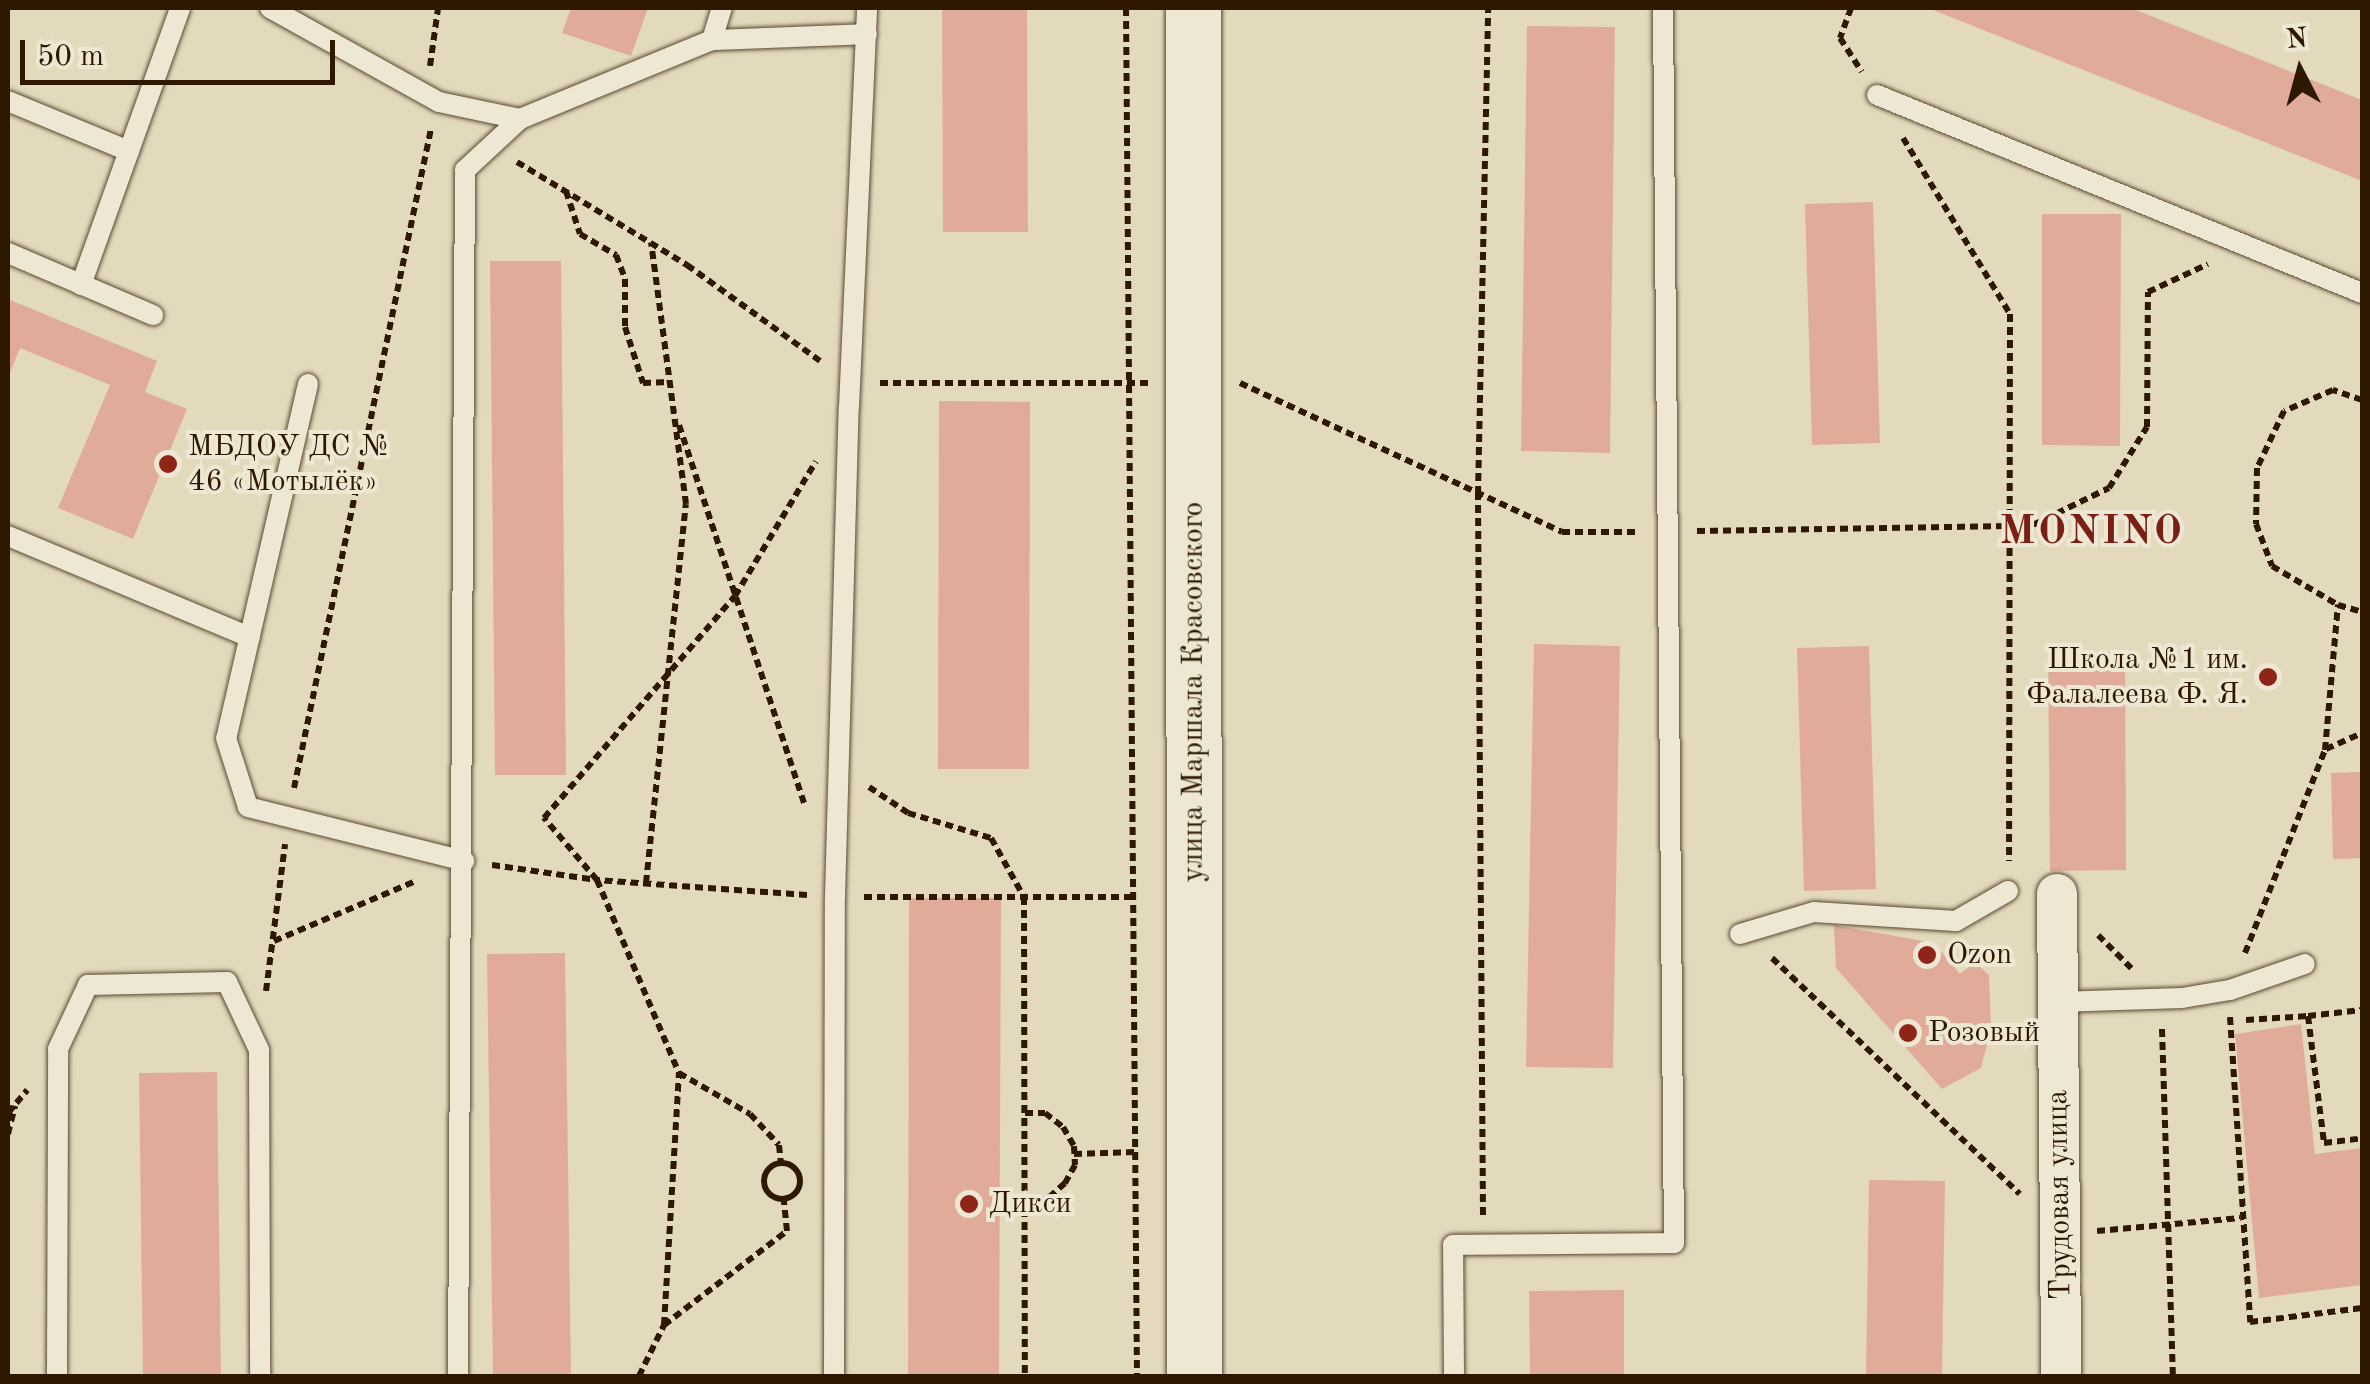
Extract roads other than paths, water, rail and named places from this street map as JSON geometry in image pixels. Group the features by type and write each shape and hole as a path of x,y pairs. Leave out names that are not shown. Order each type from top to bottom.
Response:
{"street":[{"name":"улица Маршала Красовского","path":"1193,8 1194,1376"},
{"name":"Трудовая улица","path":"2057,894 2061,1376"}],"lane":[{"path":"81,285 180,8"},
{"path":"270,8 430,104 439,102 520,119"},
{"path":"712,40 722,8"},
{"path":"834,1376 838,768 849,407 868,8"},
{"path":"1454,1376 1453,1245 1674,1243 1662,8"},
{"path":"458,1376 464,861 465,170 520,119 712,40 867,34"},
{"path":"1877,95 2362,293"},
{"path":"8,101 129,150"},
{"path":"8,254 152,315"},
{"path":"308,384 226,738 248,807 464,861"},
{"path":"8,536 250,637"},
{"path":"1740,934 1814,912 1956,921 2008,891"},
{"path":"2058,1002 2161,998 2230,990 2304,964"},
{"path":"57,1376 58,1049 88,985 227,982 259,1050 260,1376"}],"place":[{"name":"МБДОУ ДC № 46 «Мотылёк»","path":"168,464"},
{"name":"Школа №1 им. Фалалеева Ф. Я.","path":"2268,677"},
{"name":"Ozon","path":"1927,955"},
{"name":"Розовый","path":"1908,1033"},
{"name":"Дикси","path":"969,1204"}],"district":[{"name":"MONINO","path":"2092,533"}]}
